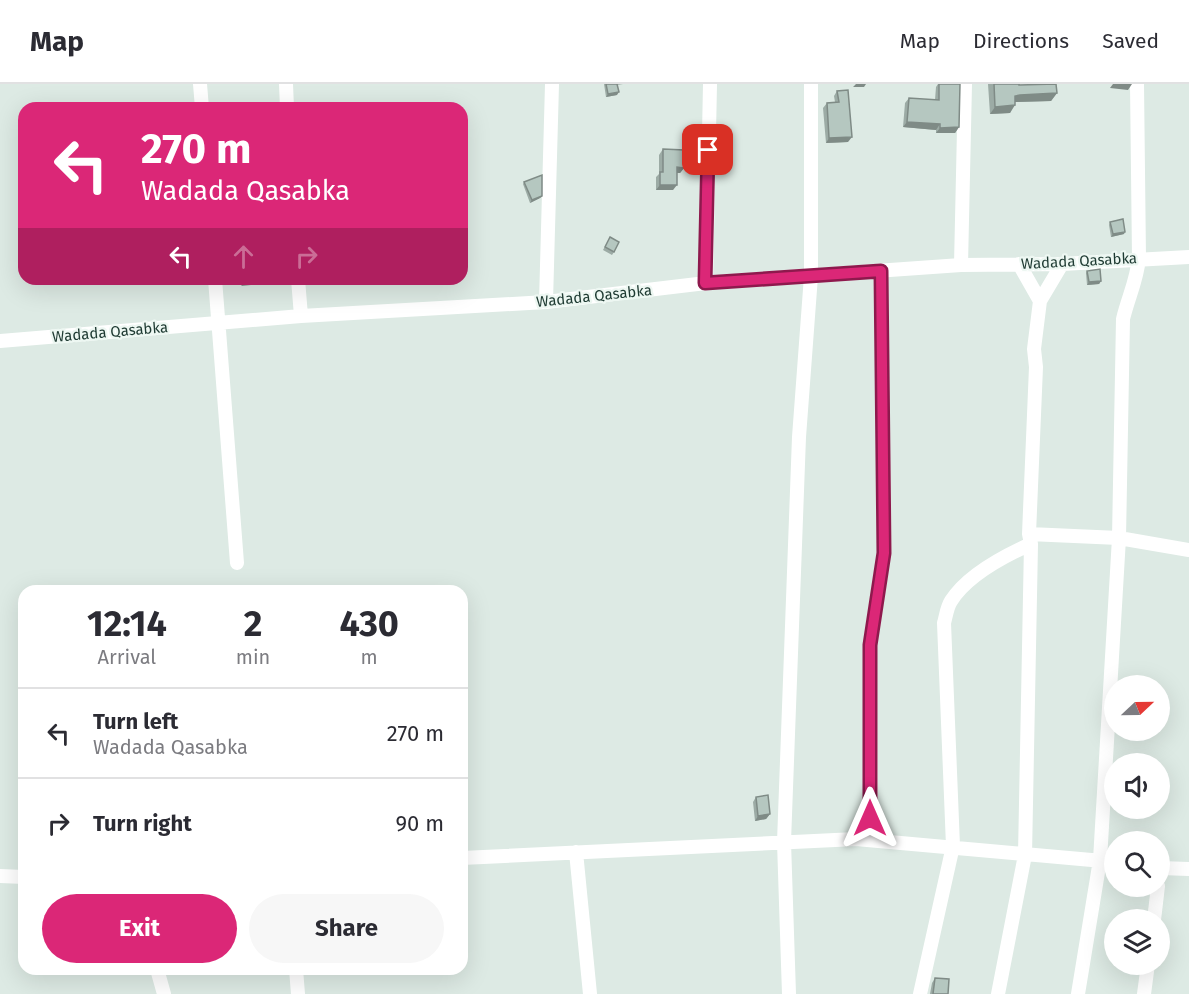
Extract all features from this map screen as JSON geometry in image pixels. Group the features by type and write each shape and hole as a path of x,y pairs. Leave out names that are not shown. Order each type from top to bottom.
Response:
{"street":[{"path":"200,84 202,102"},
{"path":"286,84 287,102"},
{"path":"546,302 552,84"},
{"path":"705,283 710,84"},
{"path":"789,994 784,842 799,438 811,276 811,84"},
{"path":"961,265 965,84"},
{"path":"1078,994 1100,860 1119,538 1122,319 1137,275 1138,258 1137,84"},
{"name":"Wadada Qasabka","path":"0,341 301,316 546,302 705,283 961,265 1062,264 1138,258 1189,257"},
{"path":"1019,264 1040,301"},
{"path":"998,994 1025,855 1030,539 1036,367 1034,349 1040,301 1062,264"},
{"path":"871,840 870,645 884,553 881,271"},
{"path":"216,285 237,563"},
{"path":"298,285 301,316"},
{"path":"920,994 953,846 944,623 950,602 962,588 984,570 1030,539 1119,538 1189,550"},
{"path":"468,858 784,842 871,840 1104,861"},
{"path":"576,852 590,994"},
{"path":"1170,870 1189,869"},
{"path":"0,876 18,877"},
{"path":"159,975 164,994"},
{"path":"296,975 298,994"},
{"path":"1144,994 1147,975"}],"building":[{"path":"606,84 617,84 619,92 608,94"},
{"path":"939,84 960,84 959,127 940,128 940,124 907,122 909,98 939,100"},
{"path":"994,84 1056,84 1057,93 1015,96 1015,105 995,107"},
{"path":"848,90 852,137 829,138 827,103 839,102 837,91"},
{"path":"663,149 684,150 684,168 677,167 677,185 660,185 660,172 663,172"},
{"path":"542,175 542,196 532,200 524,182"},
{"path":"1123,219 1125,232 1113,234 1110,222"},
{"path":"610,237 619,242 614,252 605,247"},
{"path":"1100,269 1101,281 1089,282 1087,271"},
{"path":"768,795 770,814 758,816 756,797"},
{"path":"935,978 949,979 948,994 933,994"}],"route":[{"path":"708,150 705,283 881,271 884,553 870,645 870,818"}]}
